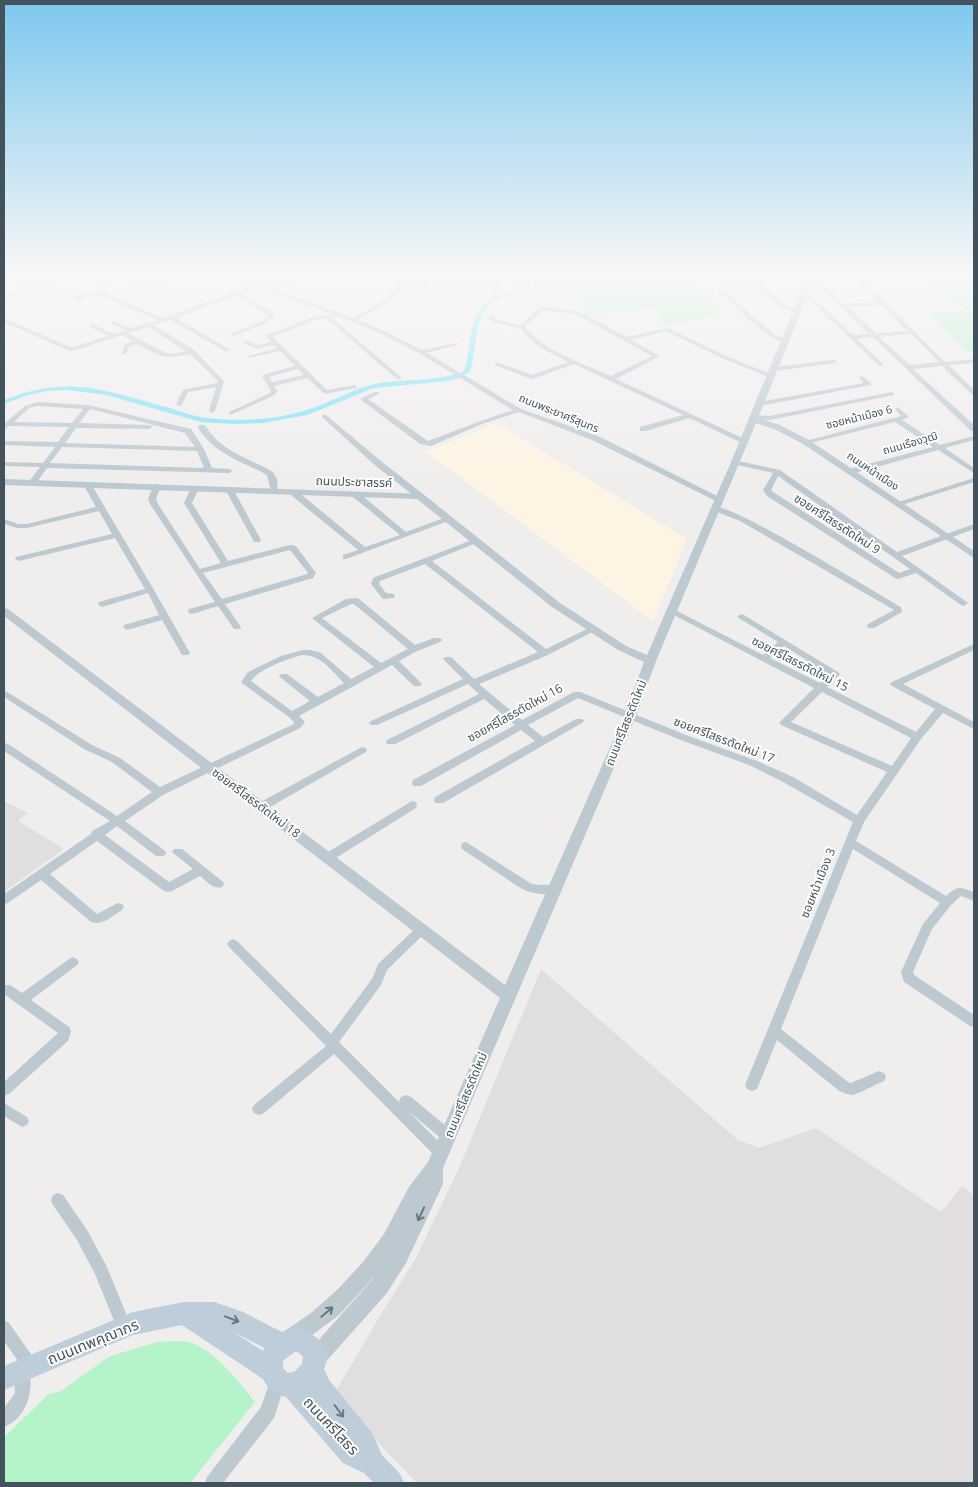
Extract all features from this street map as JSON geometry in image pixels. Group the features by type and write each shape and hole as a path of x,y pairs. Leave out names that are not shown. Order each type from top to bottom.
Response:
{"main road":[{"name":"ถนนเทพคุณากร","path":"19,1372 132,1324 184,1313 214,1313 285,1342"},
{"path":"184,1313 281,1378 300,1383 307,1378 314,1365 309,1345 303,1340 285,1342 273,1356 281,1378"},
{"name":"ถนนศรีโสธร","path":"314,1365 321,1388 363,1442 373,1464 391,1483"},
{"name":"ถนนศรีโสธร","path":"281,1378 352,1454 373,1464"}],"street":[{"path":"60,344 70,349 85,344"},
{"path":"124,353 126,346 131,344"},
{"path":"143,344 164,355 173,356 192,351"},
{"path":"181,344 192,351 220,380 221,384 212,412"},
{"path":"217,344 227,350"},
{"path":"251,344 256,347 268,344"},
{"path":"276,344 306,376 325,392 354,387"},
{"path":"360,344 399,378"},
{"name":"ถนนพระยาศรีสุนทร","path":"405,344 519,410 594,438 717,504 898,609 898,612 871,626"},
{"path":"421,352 453,344"},
{"path":"539,344 744,441"},
{"path":"610,379 656,357 654,353 637,344"},
{"path":"698,344 726,358 773,373 834,362"},
{"name":"ถนนศรีโสธรตัดใหม่","path":"314,1365 380,1286 394,1264 429,1197 434,1184 438,1160 630,716 650,661 736,462 783,344"},
{"path":"860,344 881,365"},
{"path":"884,344 974,429"},
{"path":"925,344 974,394"},
{"path":"251,357 281,350"},
{"path":"909,367 974,361"},
{"path":"497,364 532,377 574,362"},
{"path":"231,413 261,396 274,392 265,376 298,367"},
{"path":"270,385 306,376"},
{"path":"759,404 869,384 862,378"},
{"path":"179,405 186,391 221,384"},
{"path":"377,393 363,399 428,444 519,410"},
{"path":"753,418 770,418 892,394"},
{"path":"261,396 276,403"},
{"path":"5,425 27,407 37,404 88,407 168,428 188,431 200,449 210,470"},
{"path":"32,483 88,407"},
{"name":"ซอยหน้าเมือง 6","path":"806,442 897,420 906,416 898,409"},
{"path":"643,429 690,415"},
{"path":"324,416 447,520 592,630 622,648 650,661"},
{"name":"ถนนหน้าเมือง","path":"753,418 777,427 806,442 852,471 974,555"},
{"path":"897,420 974,471"},
{"path":"5,425 168,428"},
{"path":"202,427 204,434 218,446 270,474 275,491"},
{"name":"ถนนเรืองวุฒิ","path":"852,471 974,438"},
{"path":"4,443 200,449"},
{"name":"ซอยศรีโสธรตัดใหม่ 9","path":"736,462 778,472 964,603"},
{"path":"4,464 229,471"},
{"name":"ซอยศรีโสธรตัดใหม่ 9","path":"778,472 767,490 770,494 898,576 916,570"},
{"path":"899,503 974,480"},
{"name":"ถนนประชาสรรค์","path":"4,482 420,496"},
{"path":"87,484 185,653"},
{"path":"158,486 153,502 198,572 222,603 237,627"},
{"path":"195,488 188,503 226,564"},
{"path":"229,489 257,540"},
{"path":"294,492 363,550"},
{"path":"356,494 405,535"},
{"path":"4,521 17,526 27,526 100,508"},
{"path":"346,557 447,520"},
{"path":"897,555 974,526"},
{"path":"19,559 117,535"},
{"path":"391,596 386,597 382,595 375,584 376,580 475,542"},
{"path":"192,611 312,575 293,548 290,547 198,572"},
{"path":"426,560 545,653"},
{"path":"102,604 150,590"},
{"path":"381,667 316,618 349,601 356,601 414,649"},
{"name":"ซอยศรีโสธรตัดใหม่ 18","path":"4,611 508,996"},
{"name":"ซอยศรีโสธรตัดใหม่ 15","path":"672,612 917,737"},
{"path":"127,627 165,616"},
{"path":"741,617 835,673 784,723 892,770"},
{"path":"374,723 545,653 592,630"},
{"path":"292,715 414,649 437,640"},
{"path":"763,659 784,642"},
{"path":"974,647 895,684 974,726"},
{"path":"4,900 116,820 159,792 297,726 300,722 292,715 246,682 252,674 294,654 304,652 318,655 351,684"},
{"path":"448,659 485,695 542,742"},
{"path":"393,660 417,684"},
{"path":"284,676 318,702"},
{"path":"4,693 88,746 116,760 159,792"},
{"name":"ซอยศรีโสธรตัดใหม่ 16","path":"417,783 577,694 630,716"},
{"path":"391,742 485,695"},
{"name":"ซอยหน้าเมือง 3","path":"752,1085 859,821 892,770 941,709"},
{"name":"ซอยศรีโสธรตัดใหม่ 17","path":"630,716 768,769 859,821"},
{"path":"439,800 578,721"},
{"path":"4,746 116,820 160,853"},
{"path":"261,807 362,750"},
{"path":"327,858 412,805"},
{"path":"96,834 165,888 172,888 201,870"},
{"path":"850,842 947,902"},
{"path":"466,846 526,886 533,889 554,889"},
{"path":"178,852 218,884"},
{"path":"41,873 95,918 99,919 118,907"},
{"path":"974,897 959,891 947,902 924,933 907,972 908,978 974,1022"},
{"path":"259,1109 333,1046 377,981 382,967 421,930"},
{"path":"233,944 333,1046 438,1160"},
{"path":"22,1000 73,962"},
{"path":"4,1090 64,1037 62,1028 5,989"},
{"path":"773,1030 844,1087 852,1089 879,1077"},
{"path":"406,1101 448,1136"},
{"path":"4,1109 22,1121"},
{"name":"ถนนศรีโสธรตัดใหม่","path":"285,1342 310,1326 333,1307 364,1274 389,1241 422,1180 438,1160"},
{"path":"58,1200 82,1235 101,1270 124,1328"},
{"path":"4,1328 25,1390 20,1404 4,1419"},
{"path":"213,1483 268,1412 281,1378"}],"shaded area":[{"path":"496,423 687,539 653,621 426,452"},
{"path":"4,801 28,813 18,821 64,849 4,892"},
{"path":"541,969 738,1140 759,1148 816,1128 941,1212 962,1186 974,1195 974,1483 417,1483 333,1396 416,1258 459,1168"}],"green space":[{"path":"960,344 974,344 974,352 968,352"},
{"path":"157,1342 184,1342 201,1347 226,1368 255,1402 190,1483 4,1483 4,1437 49,1394 61,1391 110,1356"}],"waterway":[{"path":"4,402 26,393 47,389 86,389 201,419 234,422 277,420 305,414 374,386 445,380 456,377 467,372 473,344"}]}
